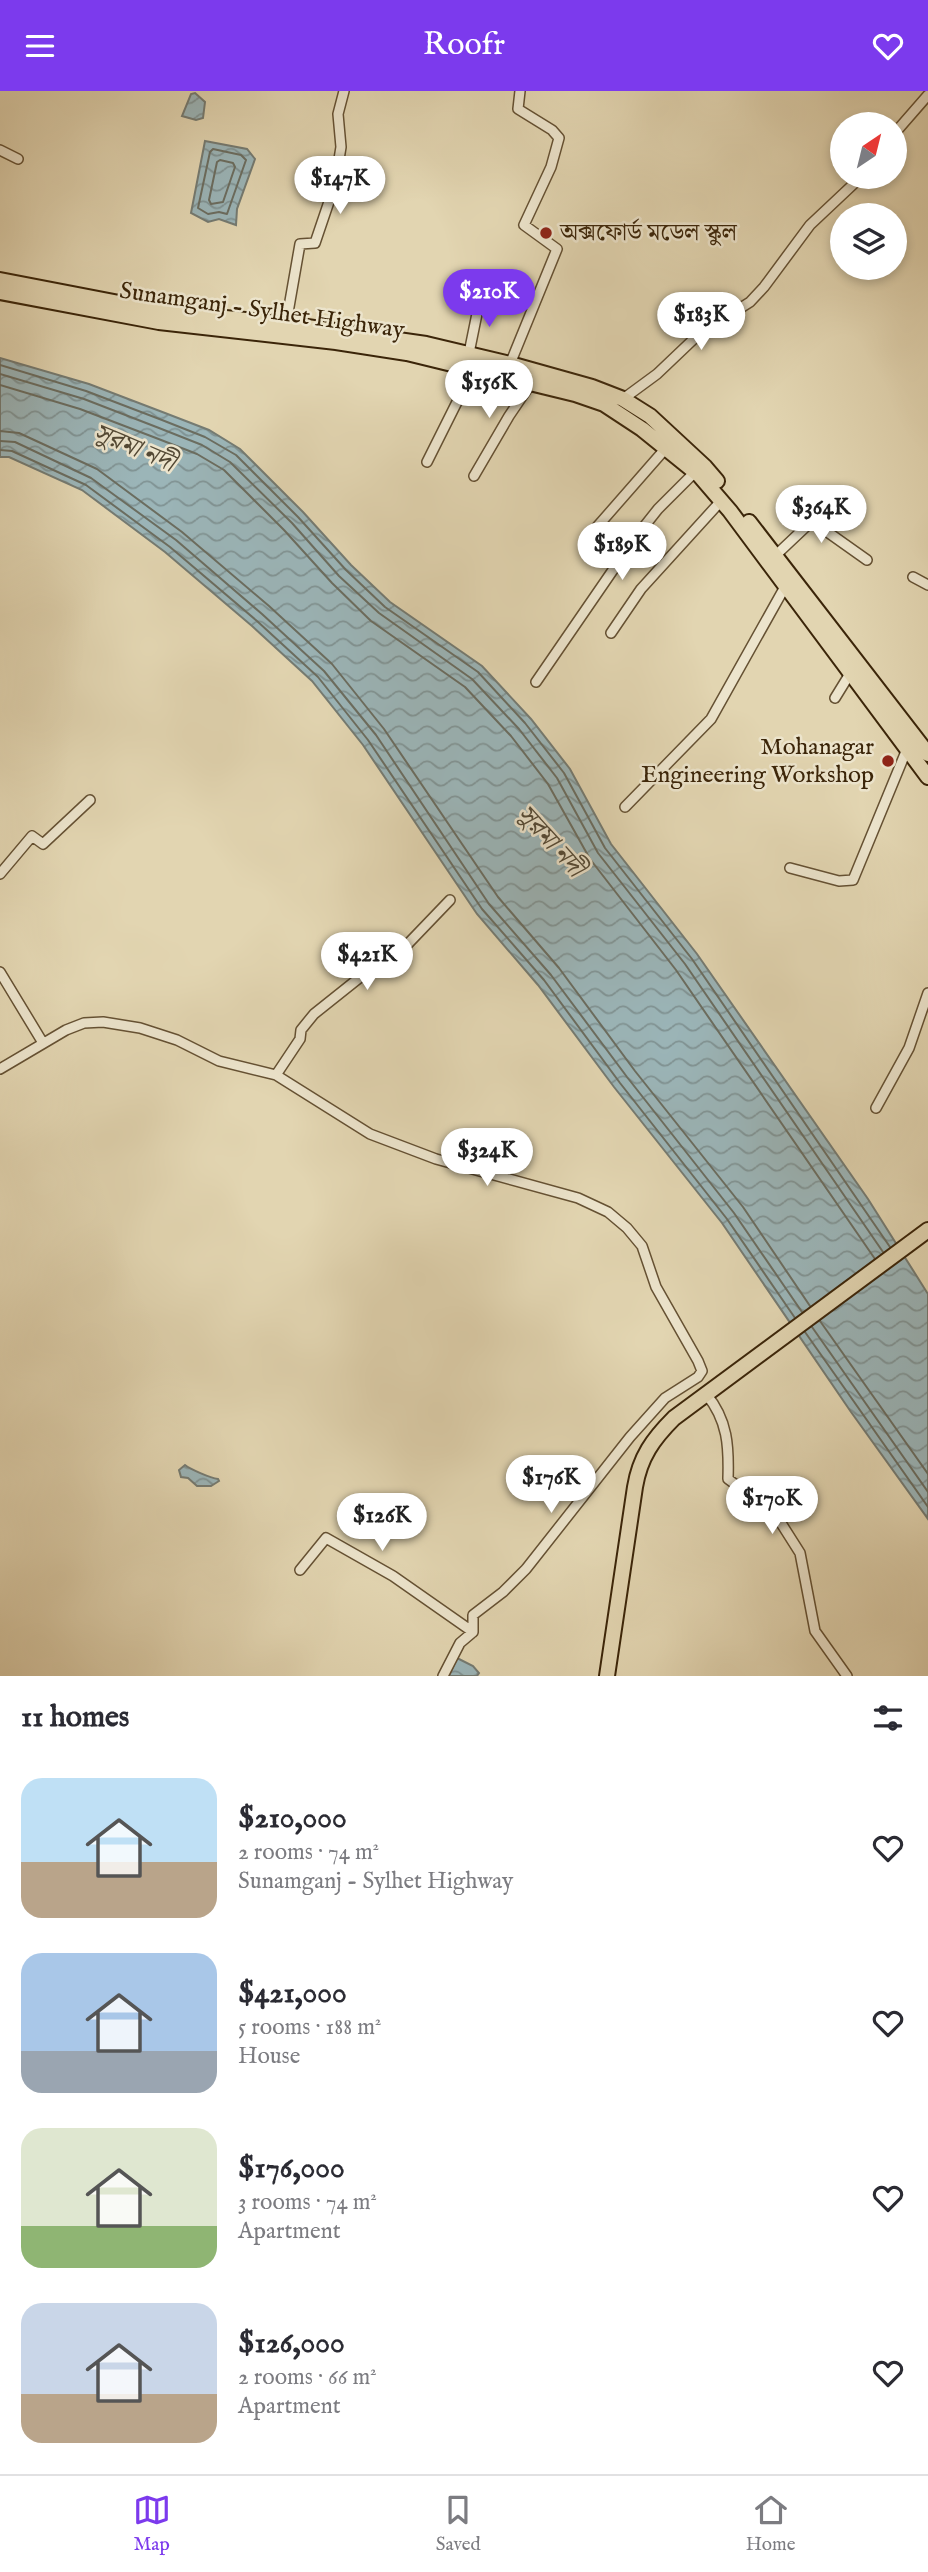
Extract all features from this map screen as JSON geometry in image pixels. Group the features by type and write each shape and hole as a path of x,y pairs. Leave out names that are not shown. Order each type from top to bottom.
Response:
{"main road":[{"path":"3,287 75,300"},
{"name":"Sunamganj - Sylhet Highway","path":"75,300 286,324 426,344 592,387 623,400 650,416 705,467 928,754"},
{"name":"Sunamganj - Sylhet Highway","path":"75,300 159,322 360,346 474,368 604,404 695,472 721,501 928,777"},
{"path":"607,1676 638,1467 646,1450 674,1418 928,1230"}],"street":[{"path":"286,324 300,244 315,243 335,184 341,147 338,114 344,91"},
{"path":"510,364 556,249 524,225 551,167 559,138 518,109 520,91"},
{"path":"907,119 928,95"},
{"path":"0,150 18,159"},
{"path":"623,400 657,374 698,335 750,302 764,288 810,225 848,189"},
{"path":"469,353 480,299"},
{"path":"427,463 474,368"},
{"path":"474,476 532,383"},
{"path":"596,528 666,448"},
{"path":"536,682 635,538 658,509 695,472"},
{"path":"611,633 641,589 721,501"},
{"path":"776,555 812,521 867,559"},
{"path":"913,577 928,585"},
{"path":"625,807 711,719 786,585"},
{"path":"835,698 851,672"},
{"path":"790,867 839,881 853,880 907,749"},
{"path":"0,874 32,837 43,844 90,800"},
{"path":"275,1075 300,1039 301,1030 314,1014 388,955 402,950 450,900"},
{"path":"0,972 43,1044"},
{"path":"876,1108 909,1048 928,993"},
{"path":"0,1069 66,1030 84,1023 103,1022 159,1033 219,1061 275,1075 370,1134 436,1159 578,1198 608,1212 627,1227 642,1246 656,1286 702,1371 698,1377 665,1398 630,1437 526,1569 473,1615 473,1632 460,1643 443,1676"},
{"path":"706,1394 715,1404 729,1441 728,1479 781,1523 800,1553 816,1631 847,1676"},
{"path":"300,1570 326,1538 393,1576 473,1632"}],"water":[{"path":"195,93 205,102 203,118 196,120 182,116 191,94"},
{"path":"205,141 247,149 255,159 237,209 236,225 219,219 208,222 191,213"},
{"name":"সুরমা নদী","path":"0,358 89,384 209,430 240,449 390,602 482,666 531,719 570,769 611,844 697,954 868,1199 928,1294 928,1519 722,1223 614,1087 538,985 477,914 363,745 312,681 165,552 82,490 9,457 0,457"},
{"path":"185,1465 219,1481 211,1486 197,1486 188,1478 181,1477 179,1470"},
{"path":"457,1658 473,1666 479,1673 477,1676 449,1676"}],"place":[{"name":"অক্সফোর্ড মডেল স্কুল","path":"546,233"},
{"name":"Mohanagar Engineering Workshop","path":"888,761"}]}
